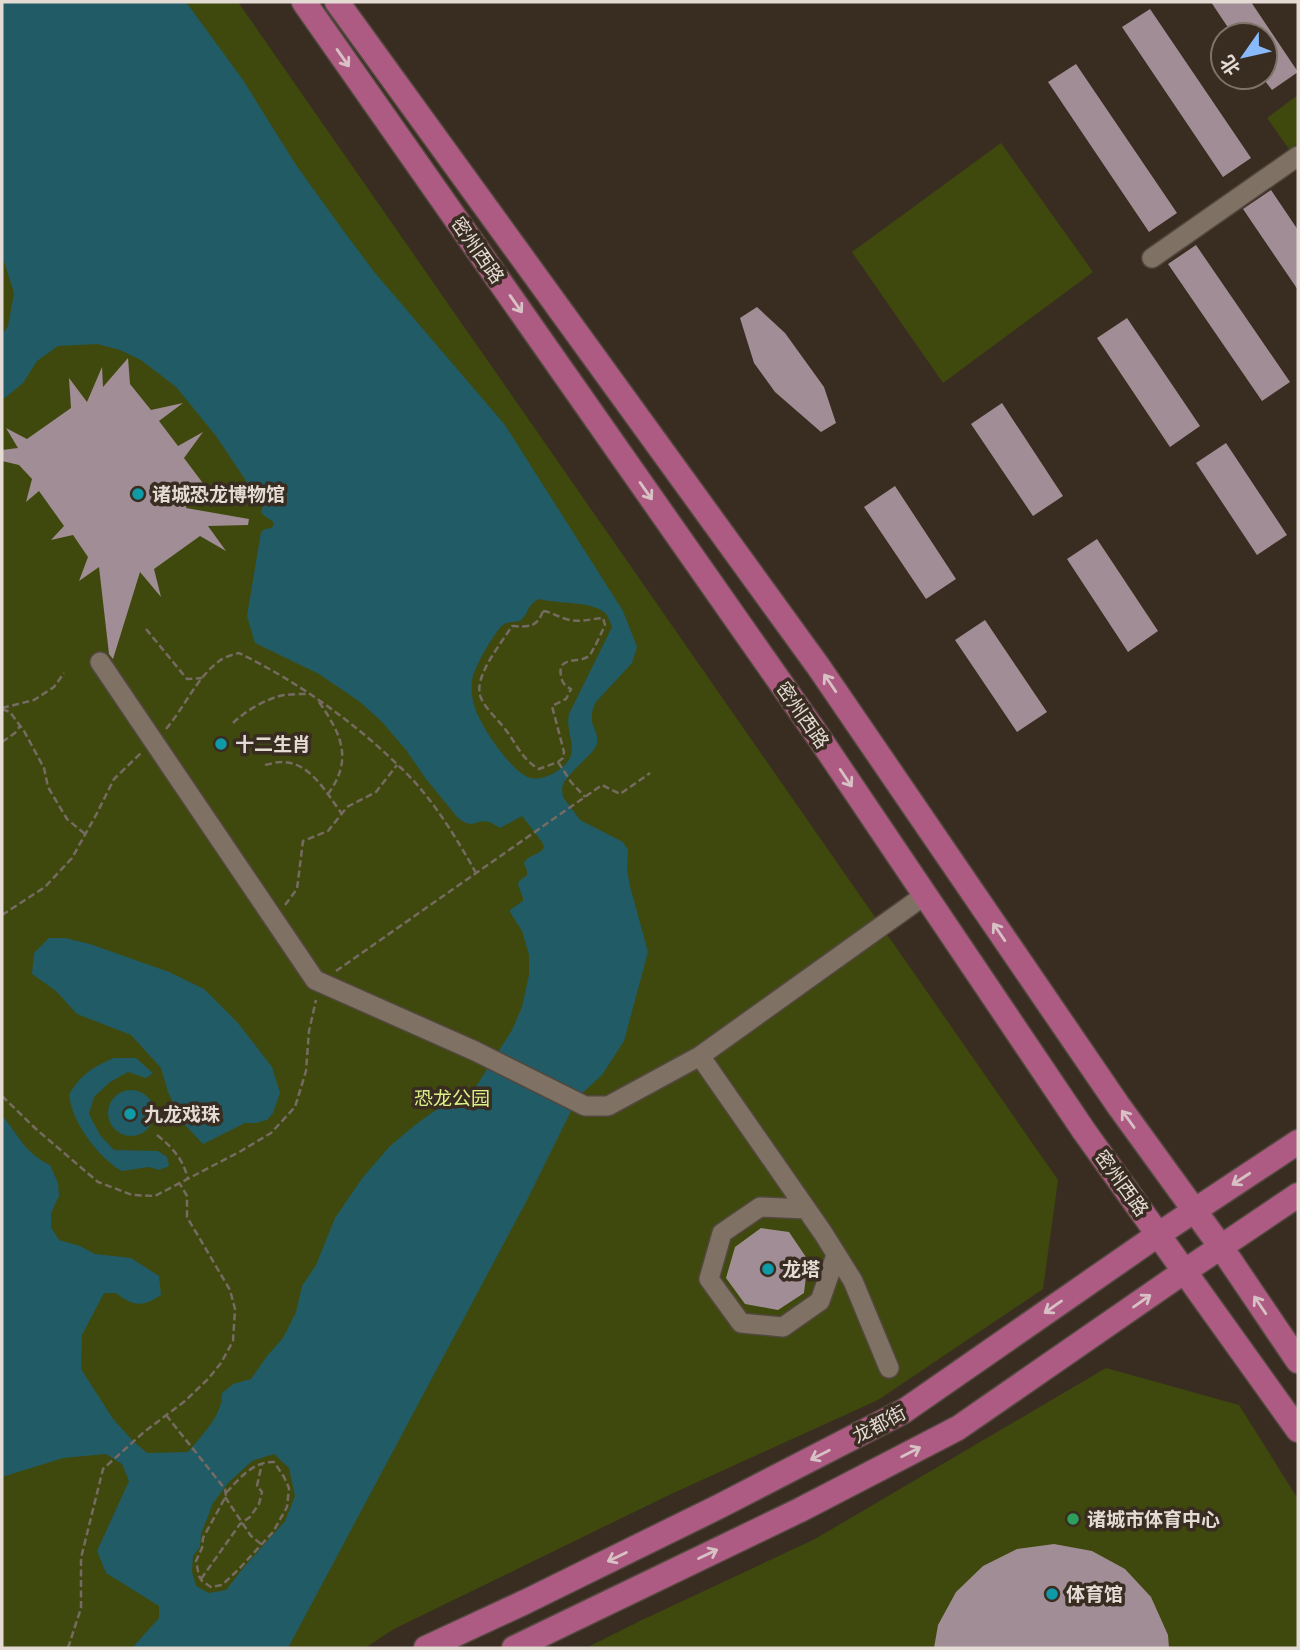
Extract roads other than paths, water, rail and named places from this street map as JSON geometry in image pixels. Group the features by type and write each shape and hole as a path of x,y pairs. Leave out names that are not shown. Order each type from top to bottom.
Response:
{"main road":[{"name":"密州西路","path":"304,2 812,728 1084,1131 1298,1430"},
{"name":"密州西路","path":"337,2 818,666 1118,1105 1195,1210 1298,1361"},
{"name":"龙都街","path":"426,1648 720,1506 904,1411 1159,1234 1298,1142"},
{"name":"龙都街","path":"514,1648 800,1510 958,1428 1298,1195"}],"street":[{"path":"1152,258 1298,156"},
{"path":"100,662 316,981 475,1051 585,1106 608,1106 700,1056 925,895"},
{"path":"700,1056 853,1281 889,1368"},
{"path":"806,1209 760,1207 722,1233 709,1279 740,1323 783,1327 820,1301 836,1255"}],"water":[{"path":"2,2 186,2 243,80 296,165 375,273 505,425 623,611 637,647 632,663 595,703 592,722 597,744 564,782 562,788 563,797 580,820 623,842 628,850 627,870 630,886 648,952 624,1041 602,1075 578,1097 527,1200 288,1648 132,1648 159,1618 159,1606 106,1573 97,1551 129,1481 122,1464 106,1454 63,1458 2,1477 2,1115 28,1149 50,1165 58,1183 59,1196 51,1213 51,1227 59,1240 95,1254 131,1258 159,1276 161,1295 149,1302 133,1303 116,1293 104,1293 82,1335 81,1369 113,1419 147,1453 188,1452 215,1417 222,1393 233,1384 251,1379 283,1338 296,1312 302,1286 316,1265 335,1218 363,1177 390,1146 415,1125 475,1088 512,1030 522,1007 529,975 529,955 522,931 510,910 523,901 518,885 527,875 524,864 544,847 522,816 500,828 484,821 468,824 458,818 406,750 360,702 319,674 255,643 247,616 261,532 272,528 274,523 261,512 263,506 260,498 216,436 176,387 141,360 120,350 97,344 58,346 37,361 23,383 2,399 2,335 8,326 14,293 2,255","holes":["539,599 598,608 607,615 612,627 569,714 571,756 556,772 536,779 515,768 490,737 478,716 472,688 473,676 479,662 499,629 522,619","274,1454 289,1468 295,1496 285,1521 226,1590 209,1593 196,1586 192,1572 193,1556 200,1547 201,1534 213,1503 228,1483 252,1461"]},
{"path":"49,938 65,938 90,944 169,972 204,989 238,1023 272,1067 280,1093 273,1113 267,1120 245,1123 203,1144 182,1122 168,1092 161,1068 131,1035 77,1014 56,991 32,974 34,953"},
{"path":"114,1058 136,1058 153,1073 146,1078 128,1072 110,1082 94,1097 89,1114 100,1135 114,1150 158,1151 167,1157 169,1166 159,1170 149,1167 122,1171 100,1153 76,1119 69,1094 88,1072"},
{"path":"131,1090 140,1091 147,1097 153,1104 153,1122 147,1129 140,1135 131,1136 122,1135 115,1129 109,1122 108,1113 109,1104 115,1097 122,1091"}],"place":[{"name":"诸城恐龙博物馆","path":"138,494"},
{"name":"十二生肖","path":"221,744"},
{"name":"九龙戏珠","path":"130,1114"},
{"name":"龙塔","path":"768,1269"},
{"name":"诸城市体育中心","path":"1073,1519"},
{"name":"体育馆","path":"1052,1594"}],"park label":[{"name":"恐龙公园","path":"452,1098"}]}
